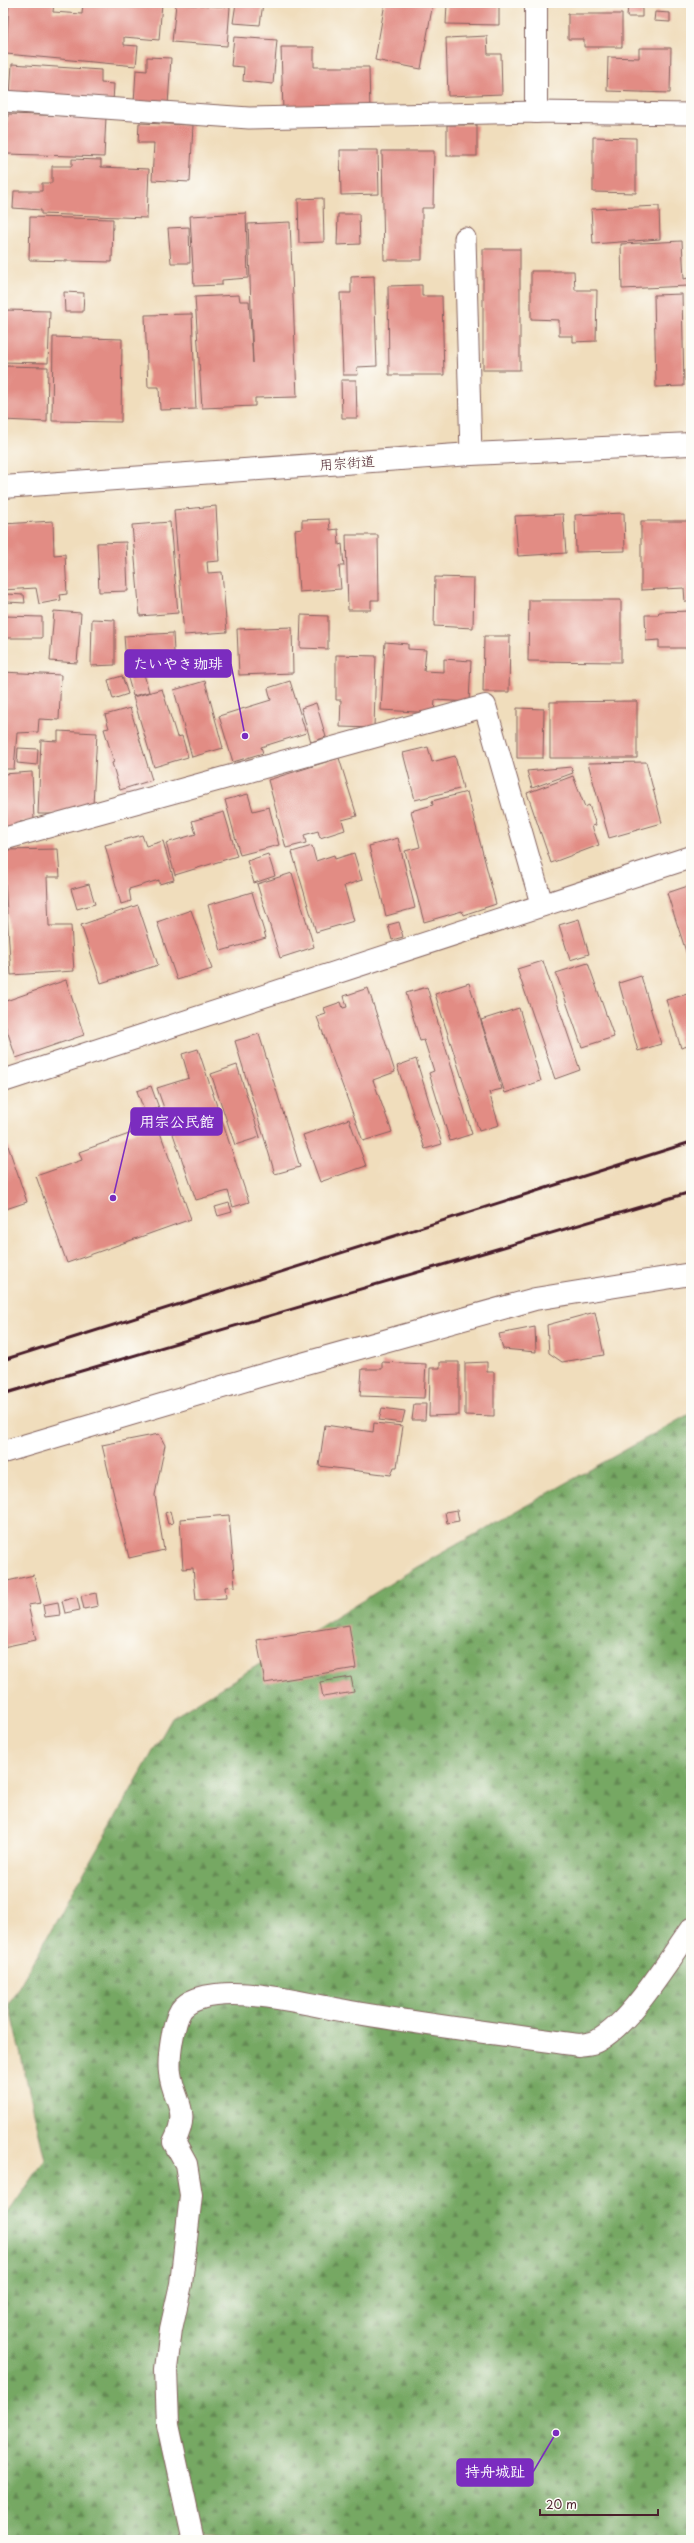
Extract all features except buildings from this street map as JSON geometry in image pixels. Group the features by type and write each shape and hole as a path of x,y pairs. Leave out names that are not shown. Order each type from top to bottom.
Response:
{"street":[{"path":"536,3 536,112"},
{"name":"用宗街道","path":"3,487 472,454 691,444"},
{"path":"3,839 484,706 542,905"},
{"path":"3,1081 691,857"},
{"path":"3,1452 259,1376 535,1299 691,1274"},
{"path":"193,2540 168,2425 166,2369 171,2329 181,2284 191,2195 186,2164 174,2142 181,2128 182,2117 180,2101 170,2072 172,2037 181,2010 194,2000 216,1995 254,1996 363,2014 579,2046 596,2042 611,2031 637,2003 691,1929"}],"lane":[{"path":"3,101 249,118 691,108"},
{"path":"465,238 472,454"}],"green space":[{"path":"691,1413 691,2540 3,2540 3,2220 45,2160 9,2004 172,1718 417,1567"}],"railway":[{"path":"3,1360 691,1142"},
{"path":"3,1394 691,1192"}],"place":[{"name":"たいやき珈琲","path":"245,736"},
{"name":"用宗公民館","path":"113,1198"},
{"name":"持舟城趾","path":"556,2433"}]}
